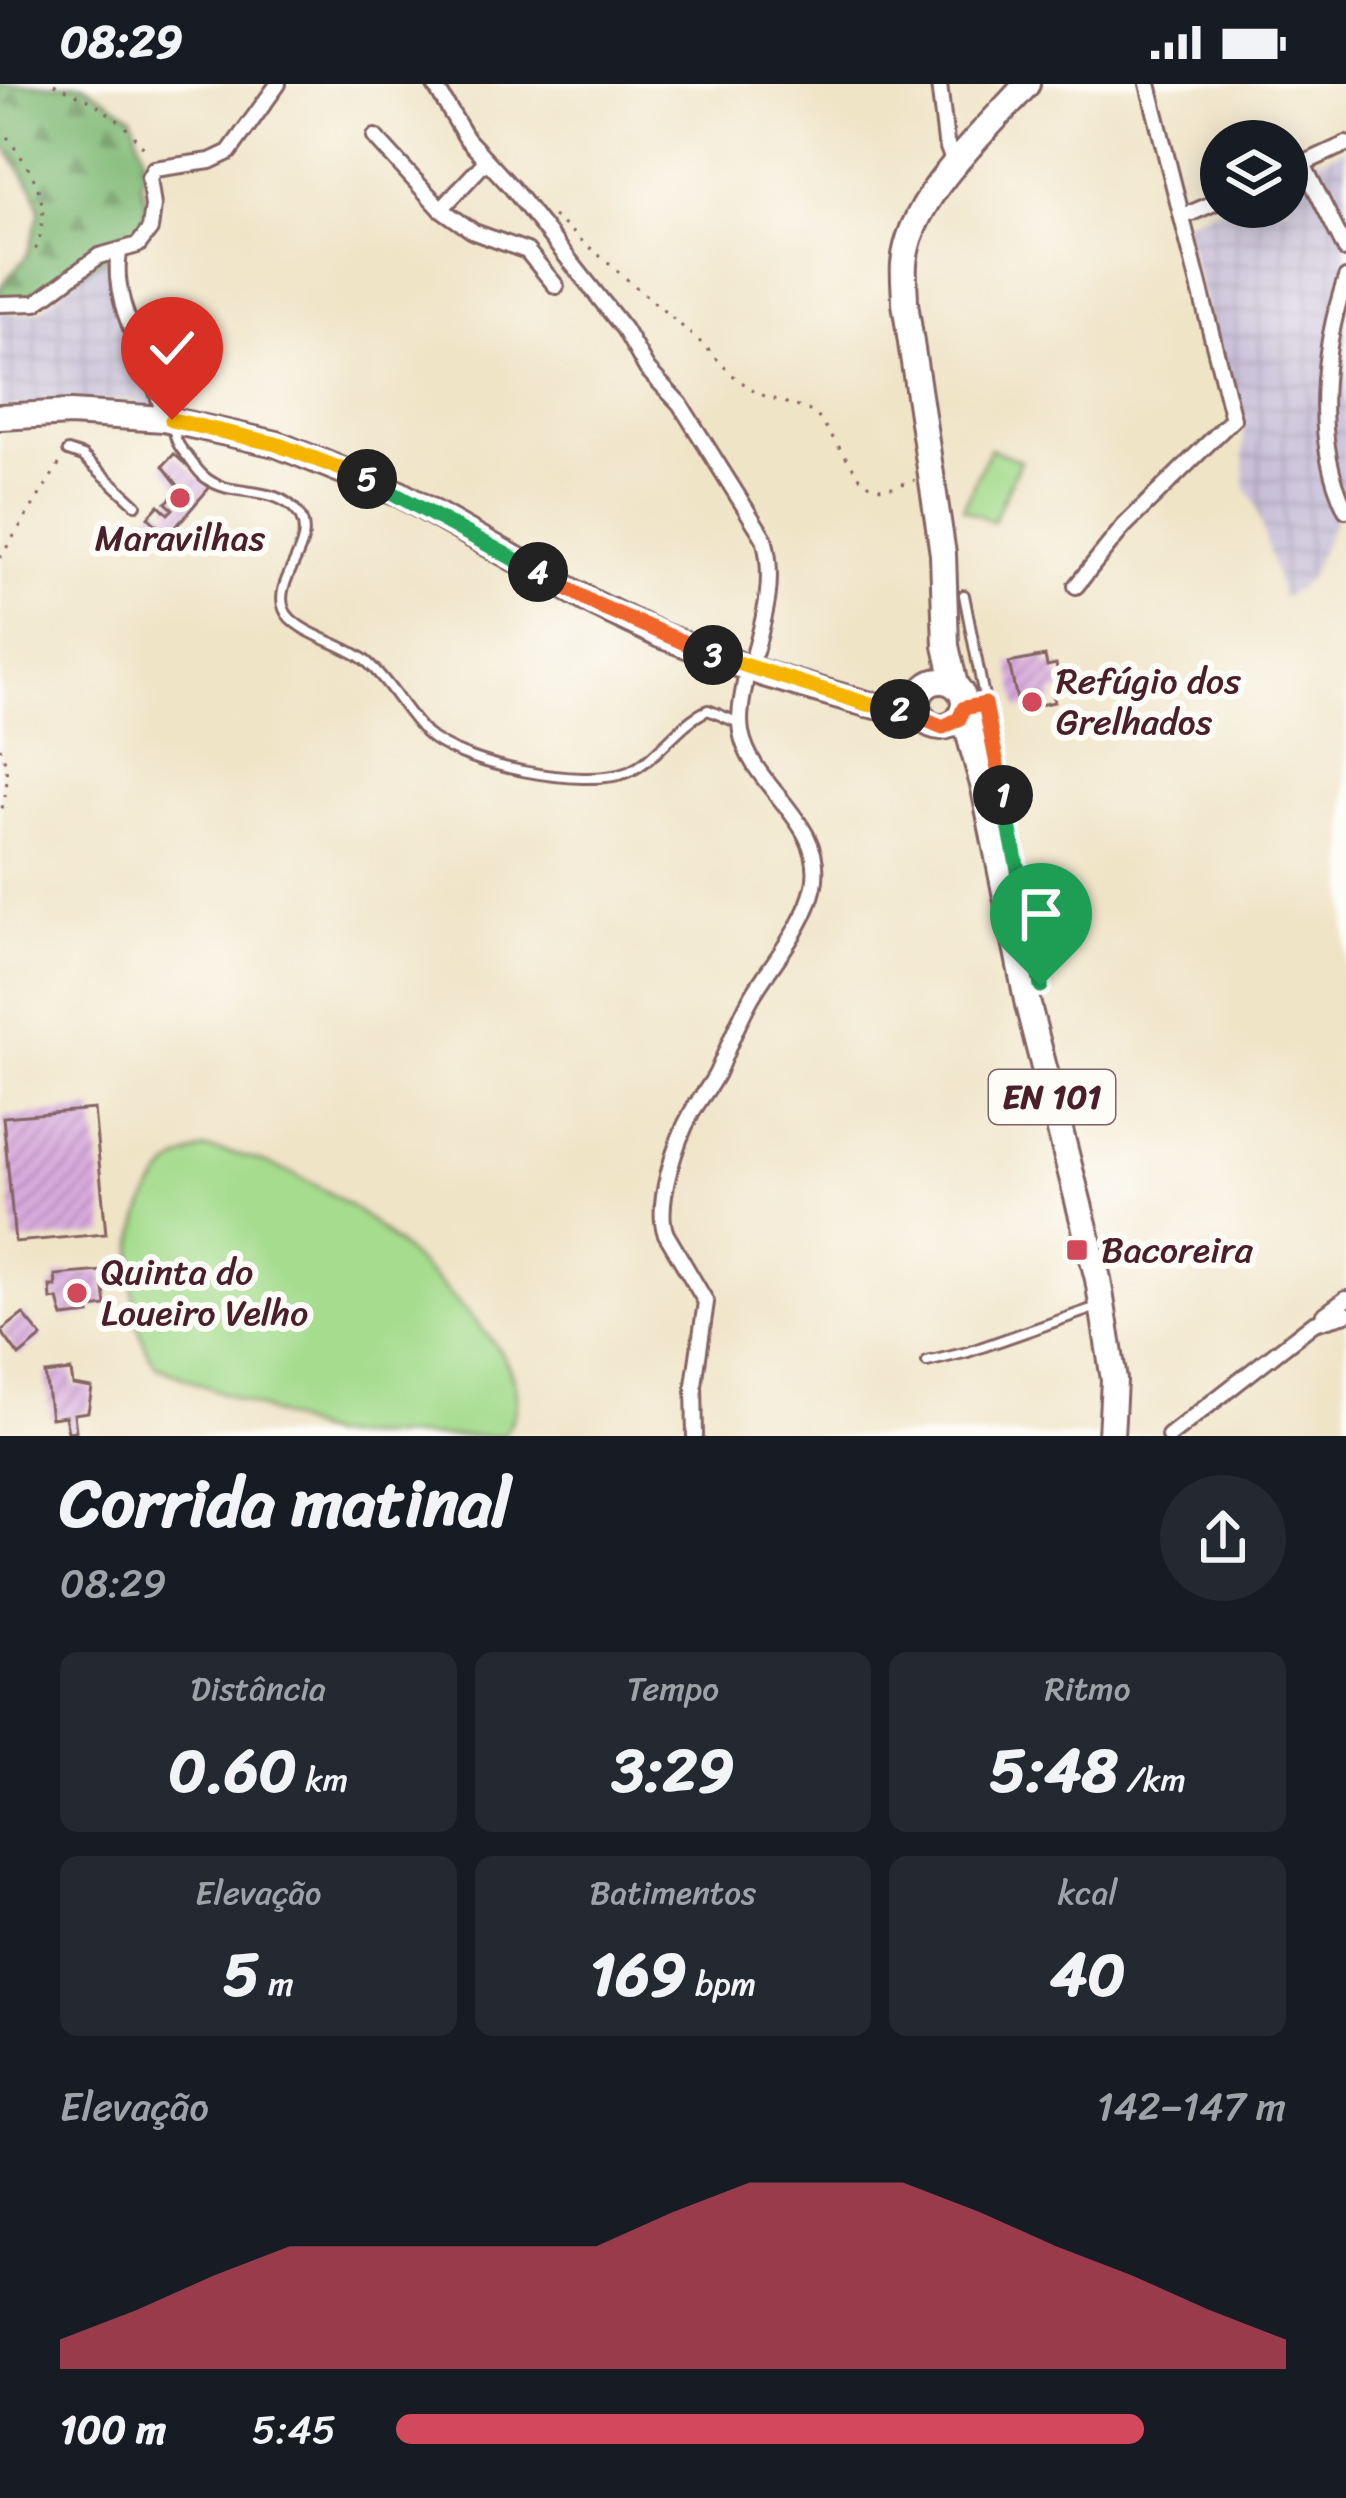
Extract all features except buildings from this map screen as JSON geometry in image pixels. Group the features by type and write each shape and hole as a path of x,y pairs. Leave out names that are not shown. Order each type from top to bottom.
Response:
{"main road":[{"path":"927,705 945,622 943,554 905,303 904,263 914,225 956,166 1027,84"},
{"path":"0,417 70,413 168,419 276,444 400,494 595,604 744,664 867,704 927,705 952,725 967,697"},
{"path":"945,622 967,697 974,760"},
{"path":"927,705 946,680 967,697"},
{"path":"927,705 974,760"},
{"name":"EN 101","path":"974,760 984,788 1028,1005 1103,1306 1114,1380 1111,1436"}],"street":[{"path":"0,304 36,303 99,256 138,245 150,229 149,178 154,169 210,161 229,152 278,84"},
{"path":"434,84 450,116 546,220 624,329 636,354 693,422 764,538 770,558 771,594 744,664 741,724 749,755 796,818 814,859 814,885 803,915 749,1001 714,1080 690,1114 662,1204 661,1223 706,1301 694,1385 694,1436"},
{"path":"940,84 946,142 956,166"},
{"path":"1076,586 1124,526 1234,419 1149,84"},
{"path":"375,137 441,209 474,232 527,251 556,286"},
{"path":"1308,162 1346,145"},
{"path":"441,209 487,160"},
{"path":"1308,174 1346,250"},
{"path":"1182,218 1200,210"},
{"path":"518,247 546,220"},
{"path":"118,252 116,272 123,301 168,419"},
{"path":"1346,278 1333,317 1325,428 1337,491 1346,510"},
{"path":"1169,1436 1346,1299"},
{"path":"1313,1323 1346,1314"}],"lane":[{"path":"168,419 175,442 208,480 283,500 298,513 303,538 283,591 286,615 302,628 353,650 396,692 426,733 453,751 526,773 593,776 629,772 708,710 741,724"},
{"path":"68,451 83,457 136,506"},
{"path":"964,595 967,697 1041,986"},
{"path":"928,1361 1103,1306"}],"path":[{"path":"54,84 107,113 165,165"},
{"path":"0,127 45,206 44,228 35,251"},
{"path":"546,220 705,346 756,393 808,410 820,419 861,479 875,488 893,488 930,474"},
{"path":"0,558 68,451"},
{"path":"0,747 9,790 0,815"}],"shaded area":[{"path":"1346,148 1346,516 1339,508 1311,575 1282,598 1255,503 1245,486 1243,427 1234,416 1183,222 1200,215 1200,228 1308,228 1308,165"},
{"path":"117,254 114,271 163,412 130,400 0,408 0,311 39,311 103,258"}],"green space":[{"path":"0,84 83,84 132,116 146,163 141,182 147,205 139,236 70,281 14,300 0,296 0,287 27,256 40,211 33,188 0,140"},
{"path":"990,448 1020,461 993,522 963,508"},
{"path":"206,1149 260,1161 328,1192 361,1214 434,1278 481,1328 508,1366 516,1402 503,1436 329,1436 156,1366 135,1310 135,1242 143,1210 158,1182 178,1161"}],"place":[{"name":"Maravilhas","path":"180,498"},
{"name":"Refúgio dos Grelhados","path":"1032,702"},
{"name":"Bacoreira","path":"1077,1250"},
{"name":"Quinta do Loueiro Velho","path":"77,1293"}],"route":[{"path":"172,420 276,444 336,465 400,494 595,604 660,635 764,674 867,704 913,712 938,727 952,725 964,708 985,704 1041,986"}]}
